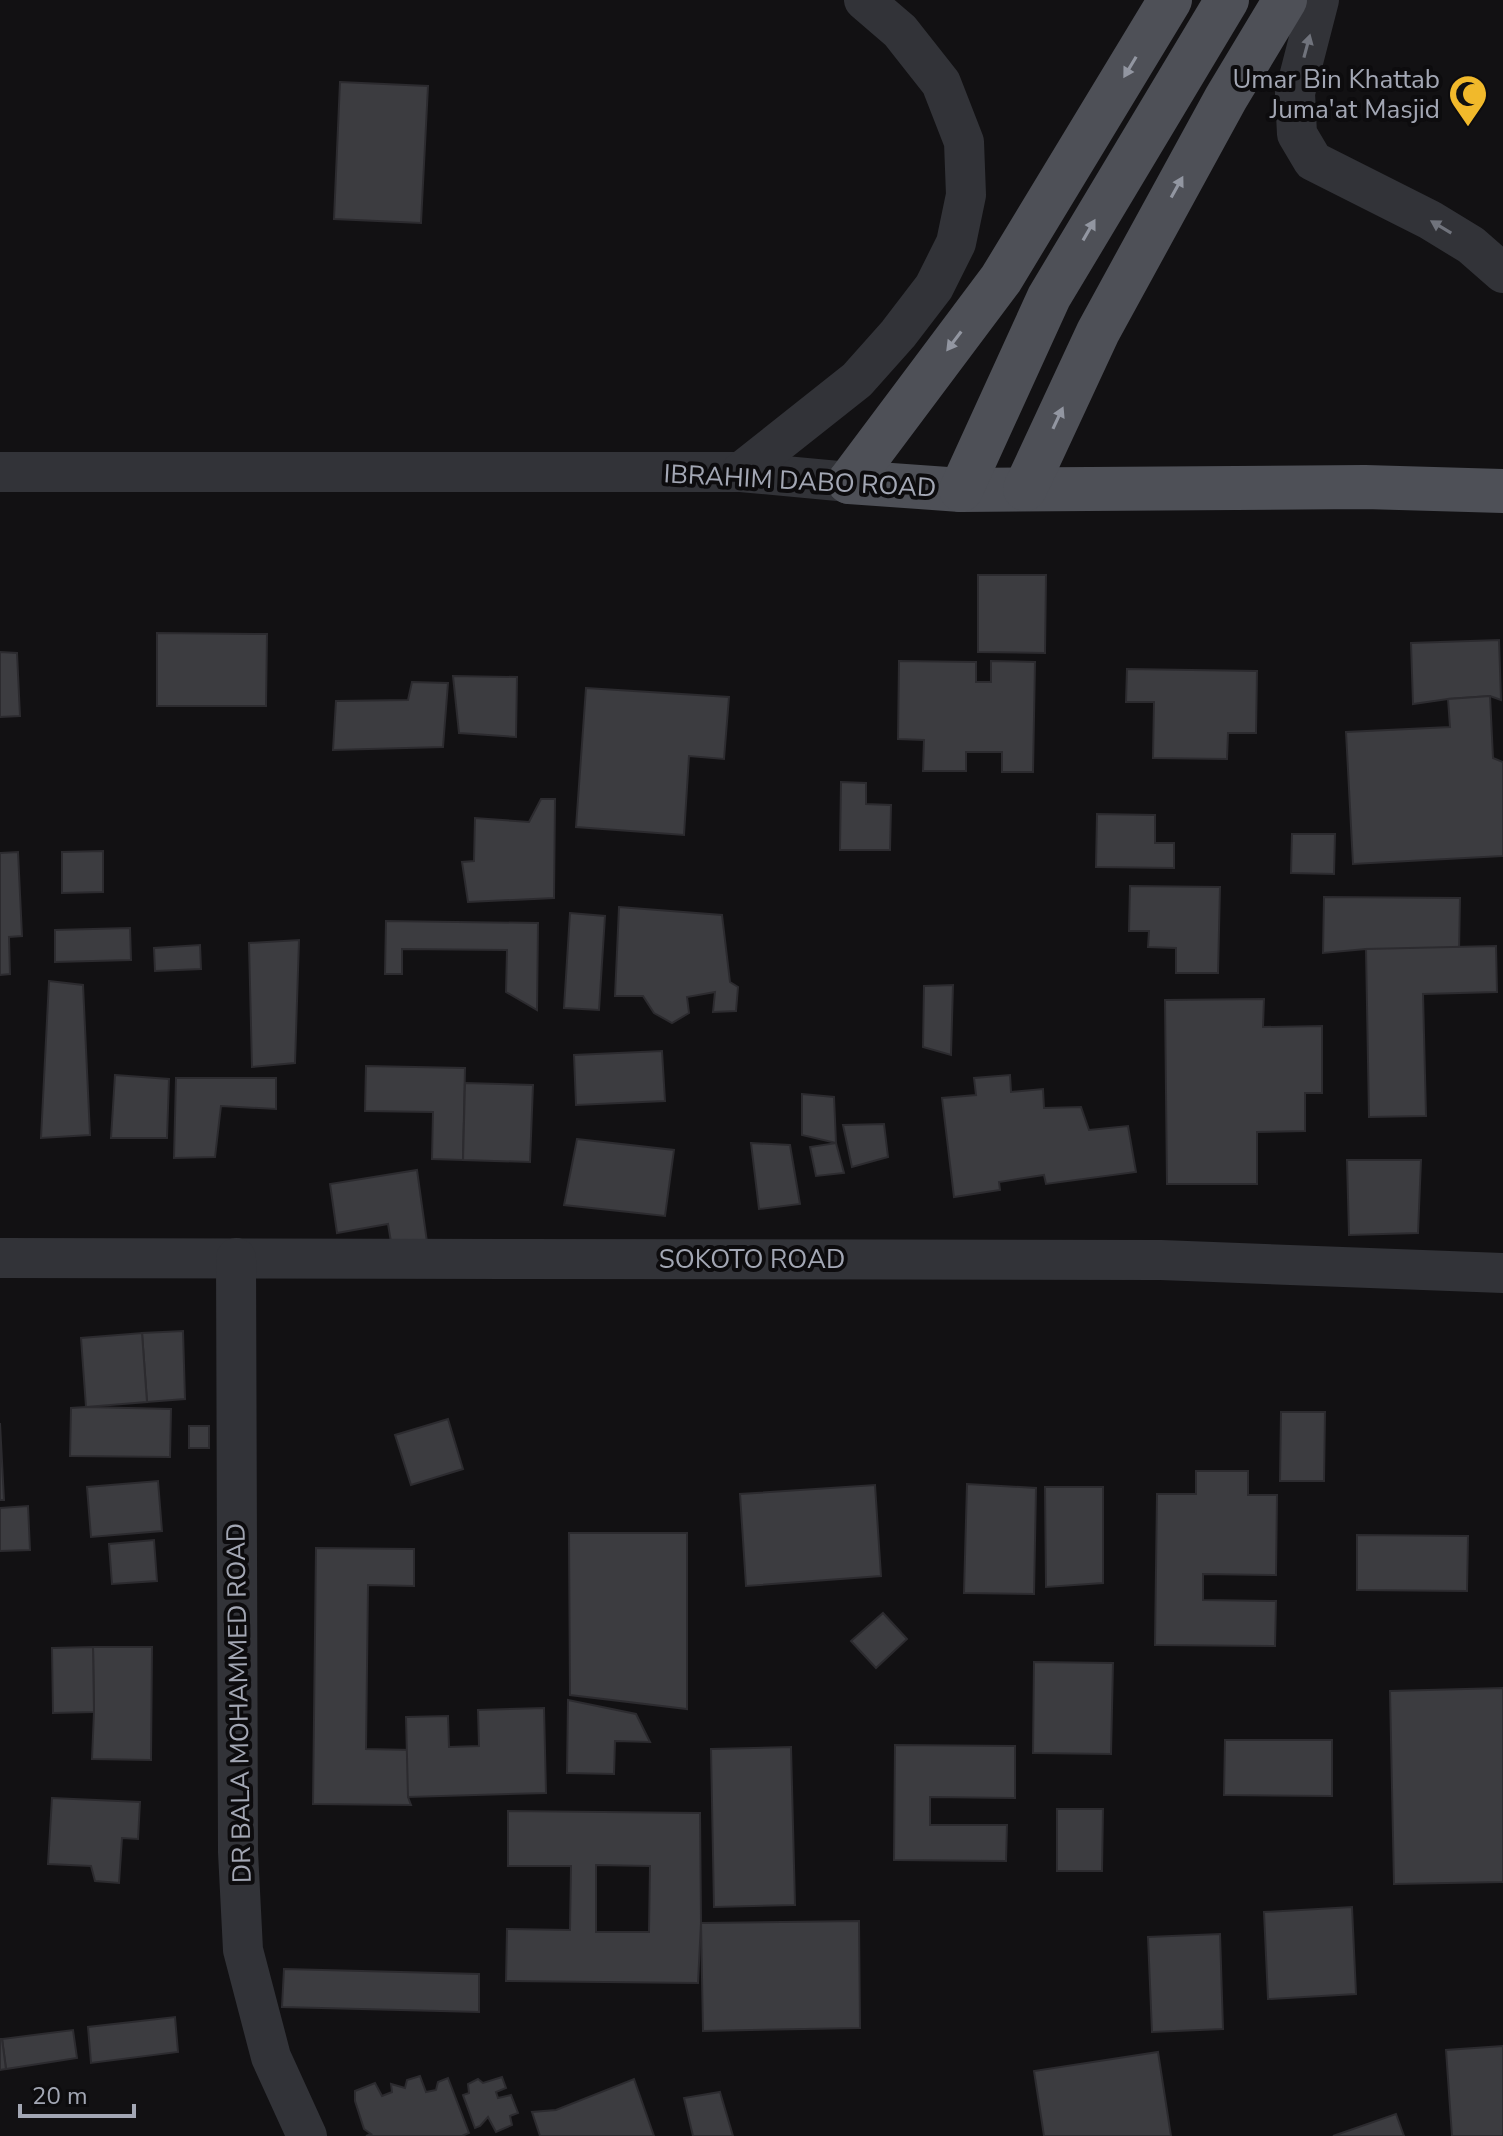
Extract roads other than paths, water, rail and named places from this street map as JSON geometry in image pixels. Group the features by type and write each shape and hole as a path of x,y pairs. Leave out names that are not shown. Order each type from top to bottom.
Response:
{"main road":[{"path":"849,482 1001,279 1170,0"},
{"path":"961,490 1049,297 1227,0"},
{"path":"1025,489 1098,332 1226,98 1285,0"},
{"name":"IBRAHIM DABO ROAD","path":"849,482 961,490 1365,487 1503,491"}],"street":[{"path":"741,472 857,380 934,287 956,243 966,195 964,142 941,83 900,31 864,0"},
{"path":"1319,0 1295,93 1297,134 1313,161 1430,220 1471,245 1503,273"},
{"name":"IBRAHIM DABO ROAD","path":"0,472 741,472 849,482"},
{"name":"SOKOTO ROAD","path":"0,1258 1161,1260 1503,1273"},
{"name":"DR BALA MOHAMMED ROAD","path":"236,1258 238,1852 243,1950 271,2057 307,2136"}],"place":[{"name":"Umar Bin Khattab Juma'at Masjid","path":"1468,128"}]}
